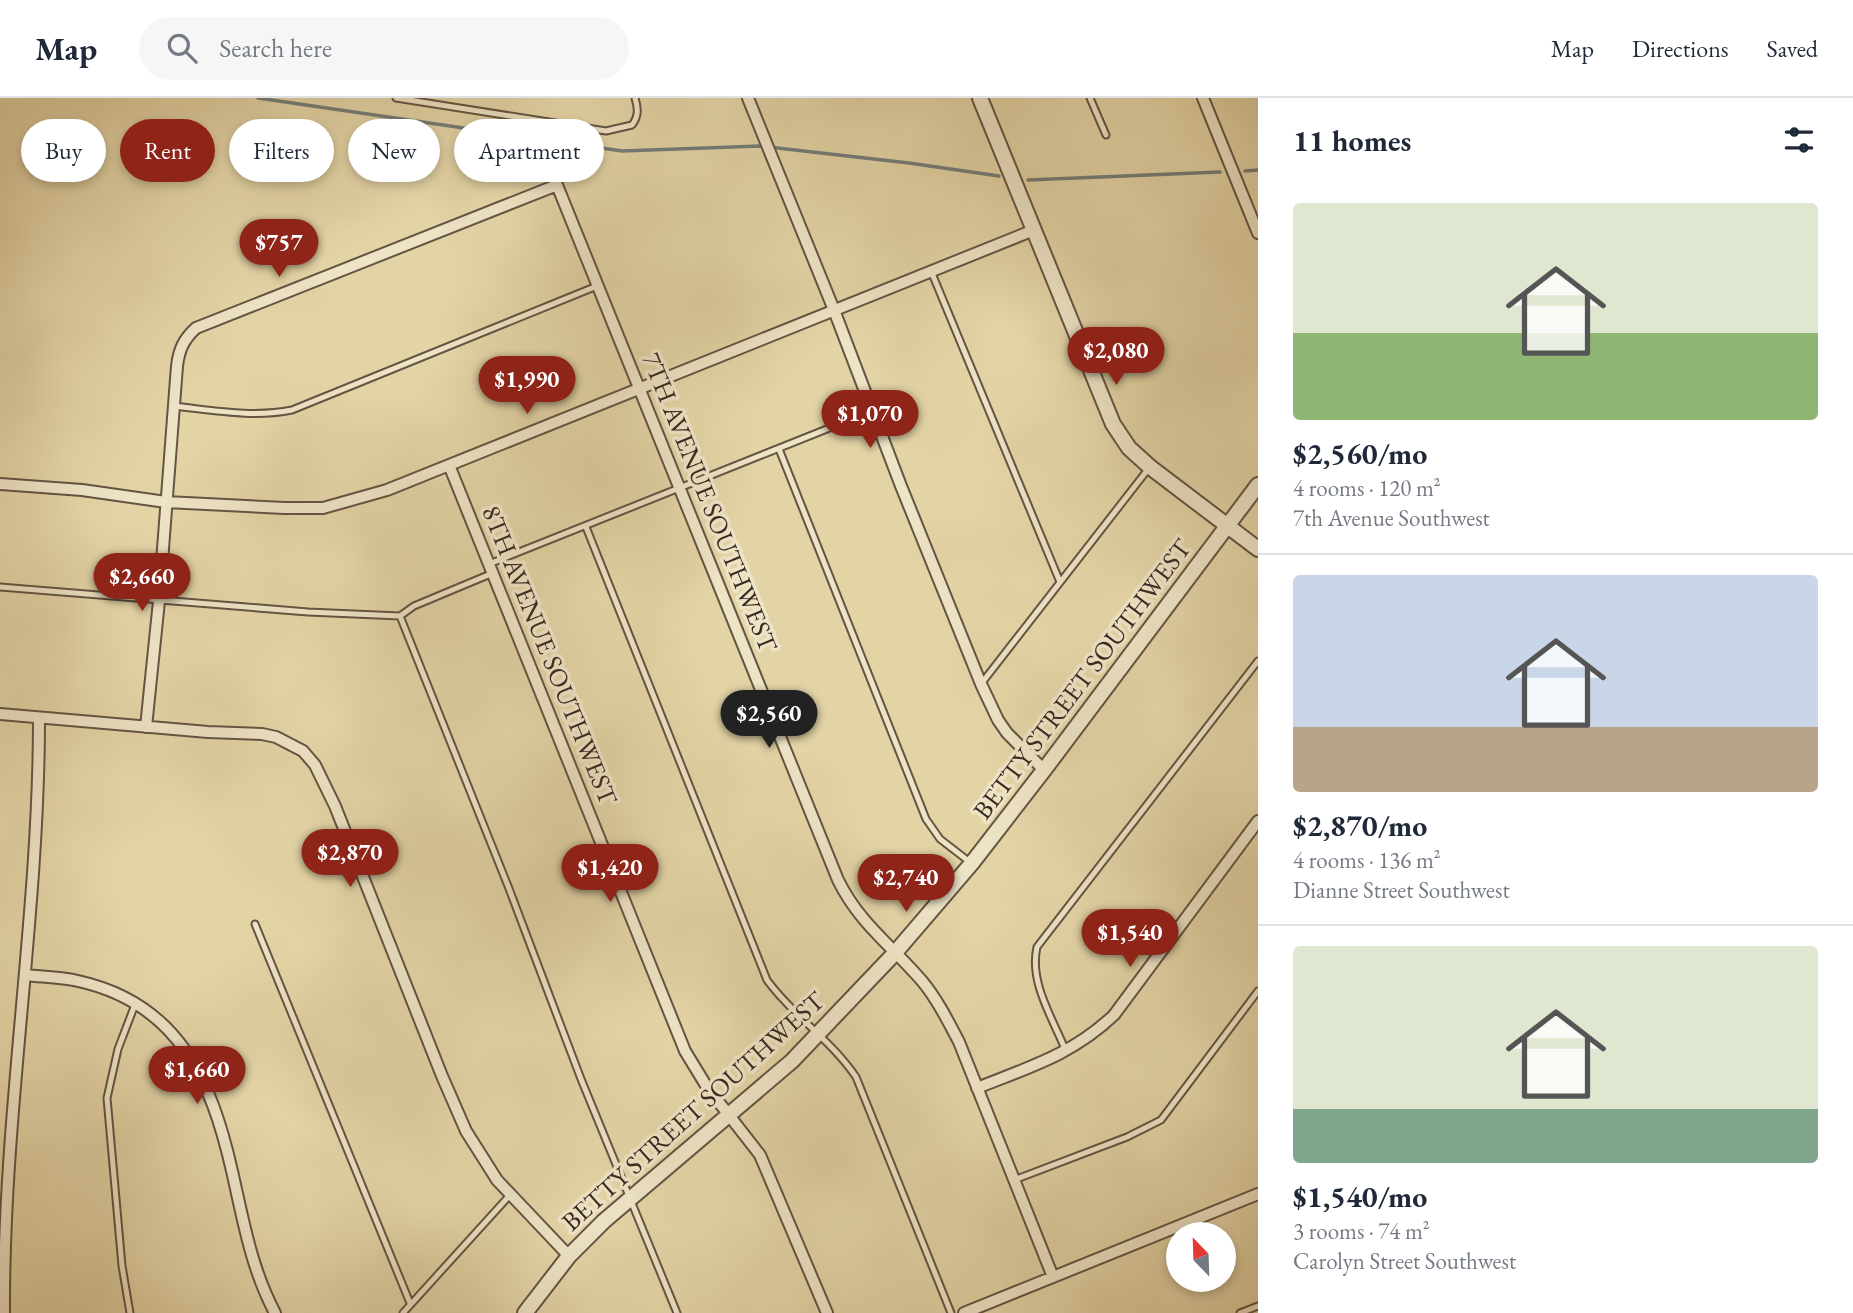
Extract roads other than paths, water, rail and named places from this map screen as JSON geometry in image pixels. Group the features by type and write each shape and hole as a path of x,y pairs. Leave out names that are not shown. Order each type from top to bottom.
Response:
{"street":[{"path":"748,98 981,684 1007,733 1044,770"},
{"path":"980,98 1113,424 1129,448 1150,467 1258,549"},
{"path":"1203,98 1258,233"},
{"name":"7TH AVENUE SOUTHWEST","path":"173,406 179,351 185,338 196,328 557,185 838,880 853,908 922,981 944,1014 959,1042 1053,1277"},
{"path":"0,484 166,502 284,509 323,508 387,490 1034,230"},
{"path":"146,727 159,601 173,406"},
{"name":"8TH AVENUE SOUTHWEST","path":"449,465 685,1051 699,1076 760,1155 827,1313"},
{"name":"BETTY STREET SOUTHWEST","path":"525,1313 569,1256 631,1198 729,1116 820,1034 894,954 972,863 1258,485"},
{"path":"0,714 269,735 303,751 315,765 335,806 466,1131 480,1156 510,1195 569,1256"},
{"path":"4,1313 4,1236 39,781 39,719"},
{"path":"977,1088 1066,1052 1114,1015 1258,821"},
{"path":"25,975 75,980 136,1002 165,1026 185,1048 206,1085 232,1169 251,1254 275,1313"},
{"path":"964,1313 1258,1194"}],"lane":[{"path":"396,98 606,131 632,125 637,119 638,107 635,98"},
{"path":"1090,98 1106,135"},
{"path":"931,271 1060,582"},
{"path":"173,406 273,414 292,410 597,286"},
{"path":"0,587 308,612 400,616 491,569 586,527 873,411"},
{"path":"779,449 926,819 940,839 972,863"},
{"path":"981,684 1150,467"},
{"path":"586,527 767,980 792,1009 842,1055 856,1077 951,1313"},
{"path":"400,616 508,886 581,1079 677,1313"},
{"path":"1066,1052 1035,977 1037,947 1258,661"},
{"path":"255,924 410,1303"},
{"path":"1014,1180 1127,1137 1161,1120 1169,1113 1258,991"},
{"path":"131,1313 122,1266 107,1098 118,1049 136,1002"},
{"path":"403,1313 510,1195"},
{"path":"1240,1313 1258,1306"}],"waterway":[{"path":"258,98 622,151 760,146 999,176"},
{"path":"1245,171 1258,170"},
{"path":"1028,180 1220,172"}]}
